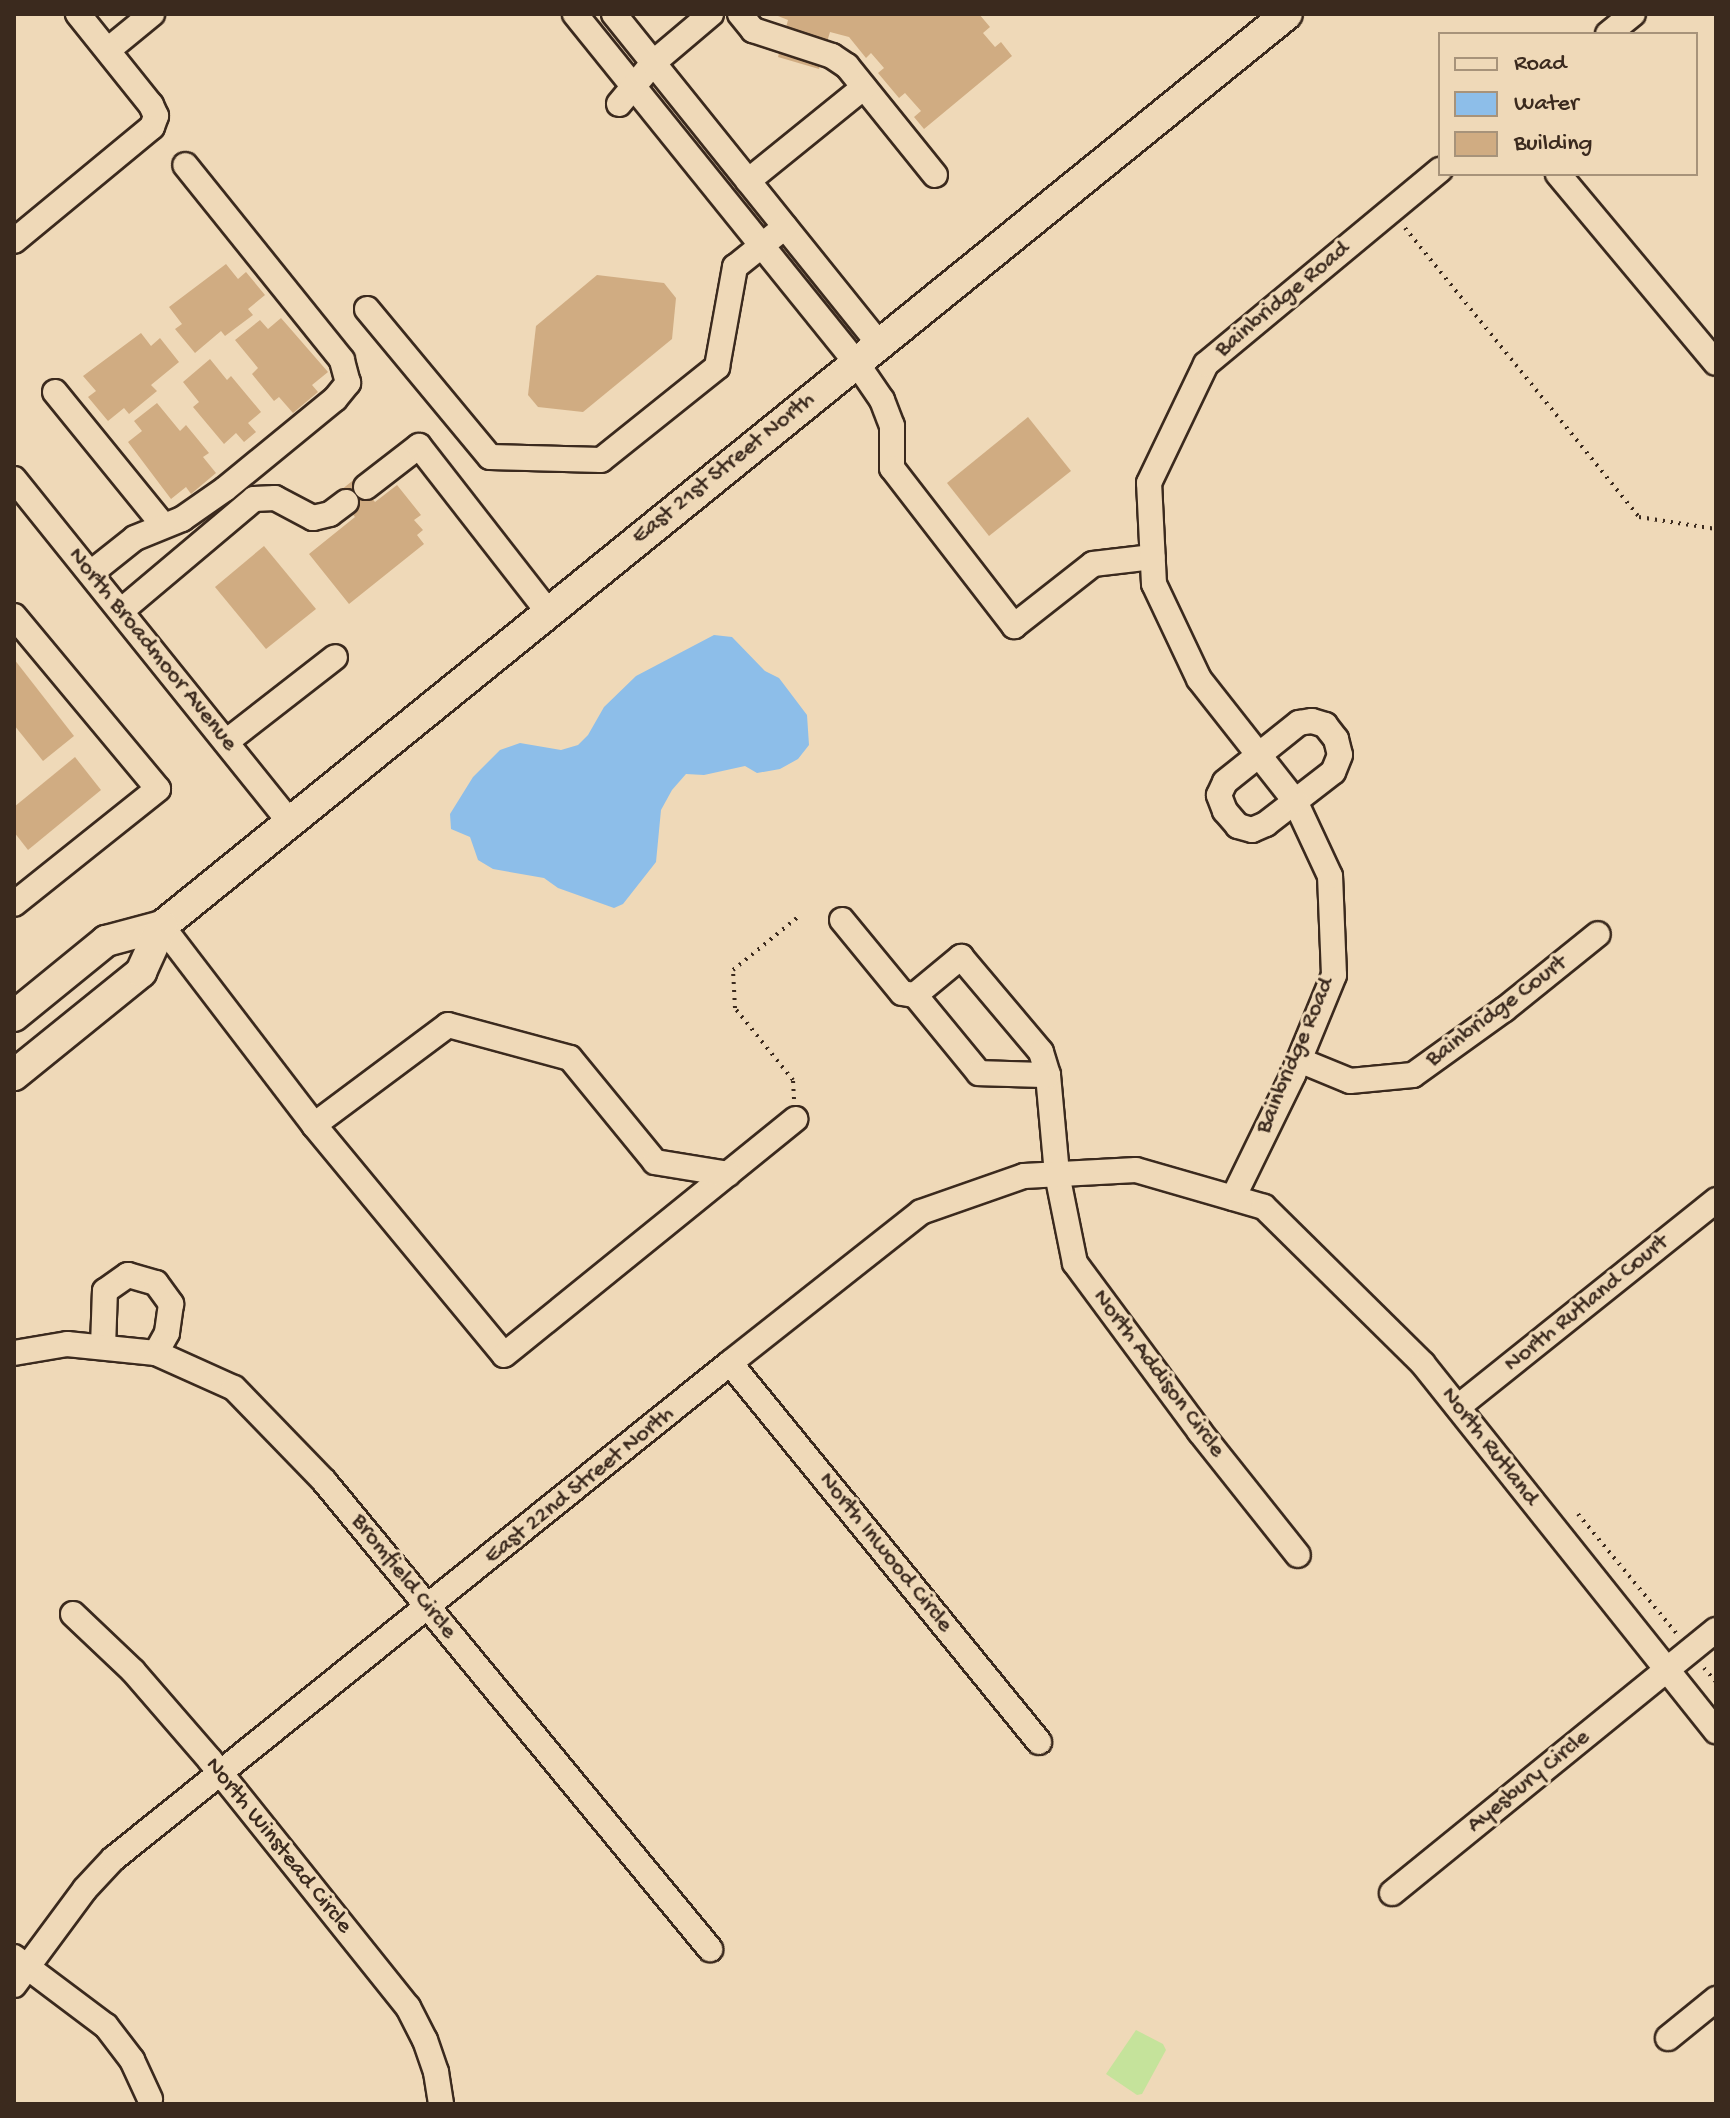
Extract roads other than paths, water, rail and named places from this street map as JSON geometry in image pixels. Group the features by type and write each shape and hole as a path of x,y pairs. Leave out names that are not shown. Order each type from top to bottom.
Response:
{"main road":[{"name":"East 21st Street North","path":"14,1016 106,941 162,926 1287,14"},
{"name":"East 21st Street North","path":"16,1068 141,972 162,926"}],"street":[{"path":"14,241 152,127 156,116 151,105 78,14"},
{"path":"108,50 152,14"},
{"path":"575,14 626,96 762,245 868,353"},
{"path":"614,14 785,227 868,353 892,426 892,468 1014,626 1093,564 1153,557"},
{"path":"626,96 653,63 711,14"},
{"path":"740,14 753,30 832,56 847,66 935,175"},
{"path":"1610,32 1633,14"},
{"path":"748,181 864,87"},
{"path":"91,573 135,538 182,519 225,489 335,399 348,383 342,360 185,165"},
{"name":"Bainbridge Road","path":"1233,1198 1299,1060 1334,975 1330,876 1295,801 1199,679 1154,584 1149,483 1206,364 1438,172"},
{"path":"1560,176 1716,363"},
{"path":"367,309 490,457 601,460 717,367 735,267 785,227"},
{"path":"55,392 163,525"},
{"path":"366,487 419,446 548,612"},
{"name":"North Broadmoor Avenue","path":"14,479 289,821"},
{"path":"121,611 254,499 275,498 313,518 330,514 346,502"},
{"path":"14,616 158,789 14,904"},
{"path":"226,742 335,657"},
{"path":"1312,721 1325,725 1336,739 1340,755 1333,772 1295,801 1266,824 1252,830 1238,826 1225,811 1219,795 1225,782 1299,723 1312,721"},
{"path":"842,920 902,993 915,995 979,1073 1048,1075 1041,1052 961,957 915,995"},
{"path":"162,926 314,1125 504,1355 795,1119"},
{"name":"Bainbridge Court","path":"1299,1060 1350,1081 1413,1075 1505,1009 1598,934"},
{"path":"314,1125 448,1025 570,1058 655,1162 728,1174"},
{"name":"North Addison Circle","path":"1048,1075 1057,1174 1075,1263 1200,1432 1298,1555"},
{"name":"East 22nd Street North","path":"18,1969 113,1859 921,1212 1024,1176 1136,1170 1233,1198"},
{"name":"North Rutland","path":"1233,1198 1264,1207 1423,1364 1716,1731"},
{"name":"North Rutland Court","path":"1458,1407 1716,1200"},
{"path":"103,1347 105,1291 128,1275 156,1283 171,1304 167,1333 156,1353"},
{"name":"Bromfield Circle","path":"14,1353 67,1344 156,1353 234,1388 324,1481 710,1949"},
{"name":"North Inwood Circle","path":"730,1363 1039,1742"},
{"name":"North Winstead Circle","path":"73,1614 133,1671 220,1773 408,2007 432,2061 441,2104"},
{"name":"Ayesbury Circle","path":"1392,1893 1716,1630"},
{"path":"18,1969 106,2026 132,2060 150,2099"},
{"path":"1668,2038 1716,1999"}],"water":[{"path":"714,635 732,637 765,671 779,678 807,715 809,745 798,759 780,769 757,773 745,766 704,775 686,774 661,810 656,862 623,904 614,908 558,888 544,878 493,869 478,860 470,837 451,829 450,814 473,777 500,750 520,743 561,750 578,745 588,735 604,707 636,676"}]}
